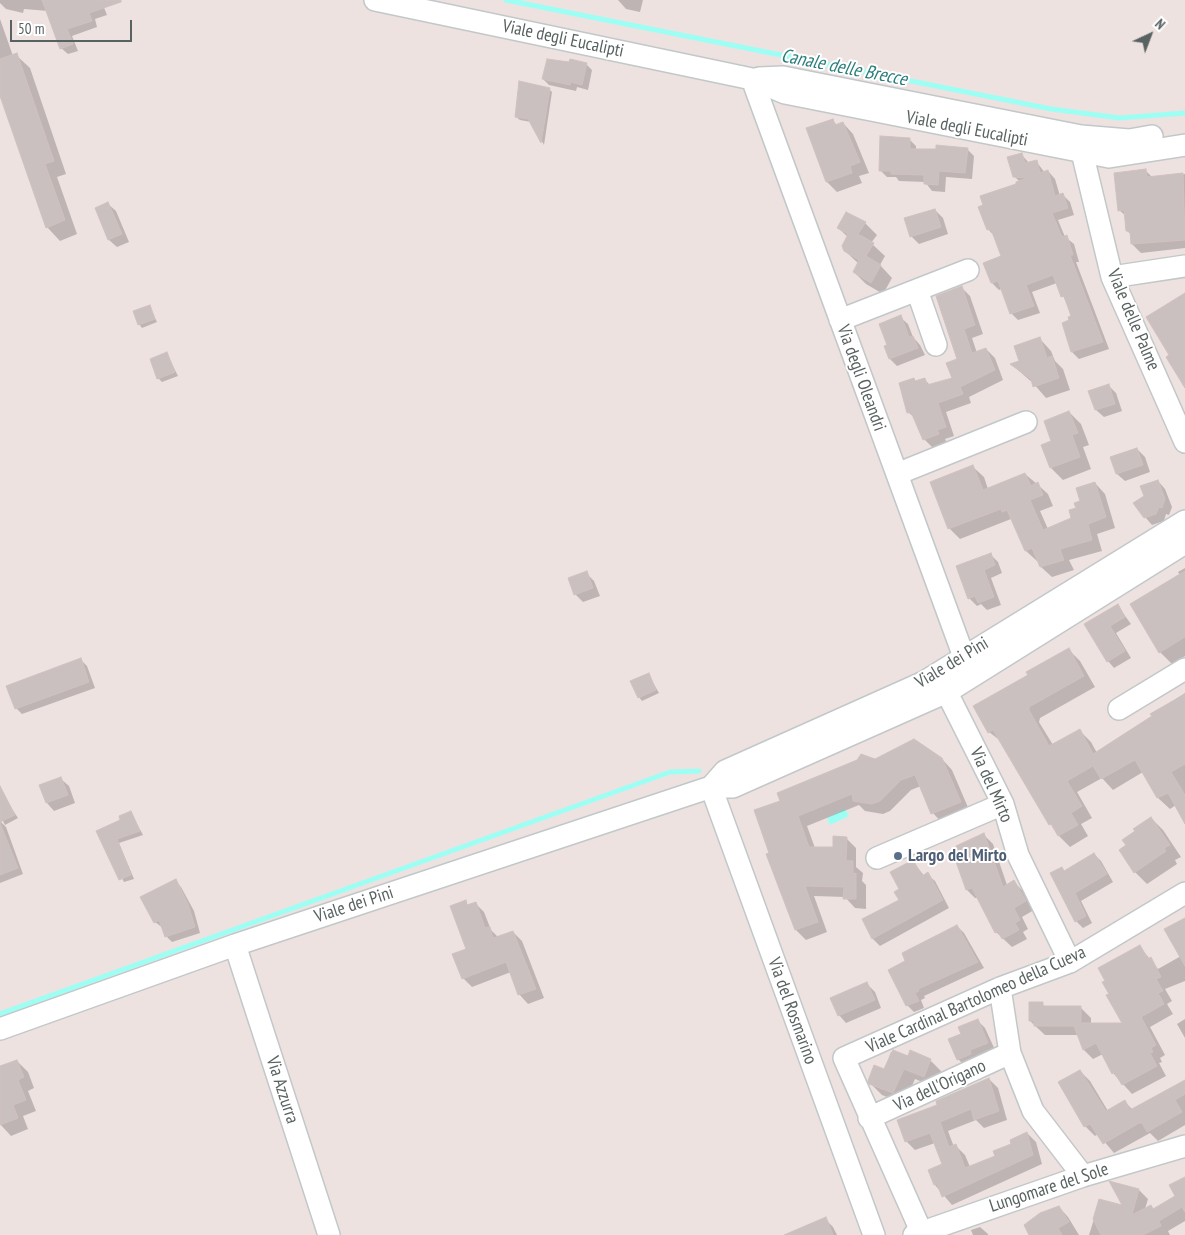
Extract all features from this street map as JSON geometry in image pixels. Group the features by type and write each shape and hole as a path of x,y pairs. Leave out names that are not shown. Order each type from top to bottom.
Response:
{"street":[{"name":"Viale degli Eucalipti","path":"374,0 752,79 785,93 1082,144 1185,132"},
{"name":"Via degli Oleandri","path":"752,79 971,676"},
{"name":"Viale degli Eucalipti","path":"1082,144 1109,157 1185,145"},
{"name":"Viale delle Palme","path":"1082,144 1112,277 1185,442"},
{"path":"1112,277 1185,266"},
{"path":"840,320 968,270"},
{"path":"916,290 936,345"},
{"path":"897,474 1026,422"},
{"name":"Viale dei Pini","path":"711,787 725,771 924,682 1185,521"},
{"name":"Viale dei Pini","path":"0,1030 235,945 711,787 733,787 947,692 1185,543"},
{"path":"1119,709 1185,669"},
{"name":"Via del Mirto","path":"936,673 1003,804 1018,856 1070,962"},
{"name":"Via del Rosmarino","path":"711,787 874,1235"},
{"path":"877,858 1003,804"},
{"name":"Viale Cardinal Bartolomeo della Cueva","path":"844,1058 1000,988 1070,962 1185,893"},
{"name":"Via Azzurra","path":"235,945 329,1235"},
{"path":"1000,988 1010,1053 1032,1111 1083,1176"},
{"name":"Via dell'Origano","path":"870,1118 1010,1053"},
{"name":"Via del Rosmarino","path":"844,1058 918,1233"},
{"name":"Lungomare del Sole","path":"918,1233 1083,1176 1185,1146"}],"water":[{"path":"845,809 849,816 830,825 827,818"}],"building":[{"path":"42,0 121,0 121,2 89,13 92,21 67,29 73,44 60,49"},
{"path":"17,53 54,161 45,164 65,220 46,228 0,96 0,59"},
{"path":"547,59 569,62 570,59 587,63 582,85 571,82 570,85 542,79"},
{"path":"519,81 550,88 541,143 528,119 515,117"},
{"path":"833,119 835,125 843,122 860,162 850,166 852,173 826,182 806,128"},
{"path":"880,136 910,138 910,149 936,149 936,145 968,148 965,173 939,171 938,185 924,184 924,175 891,174 891,171 879,171"},
{"path":"1022,153 1025,163 1037,160 1040,173 1048,170 1055,196 1063,193 1068,208 1052,213 1062,237 1067,235 1073,255 1070,255 1103,342 1071,352 1062,323 1069,320 1068,317 1071,316 1064,296 1061,297 1053,275 1026,285 1034,306 1010,314 998,281 991,283 983,263 1001,256 991,229 987,230 978,207 983,205 980,196 1028,178 1013,177 1007,157"},
{"path":"1146,169 1147,177 1183,173 1185,240 1131,244 1130,231 1126,231 1124,210 1118,211 1114,173"},
{"path":"108,202 122,234 108,240 95,208"},
{"path":"935,209 941,227 910,237 904,218"},
{"path":"846,212 866,222 858,234 874,243 866,256 881,265 871,283 853,272 859,260 844,251 842,246 848,234 837,228"},
{"path":"962,286 975,325 964,329 972,353 986,348 995,370 960,387 963,394 938,403 946,427 937,430 939,434 923,440 911,412 907,413 899,383 914,378 915,381 925,378 927,385 952,378 946,363 957,359 936,296"},
{"path":"1185,293 1185,388 1166,357 1169,355 1146,317"},
{"path":"150,305 155,319 138,325 133,311"},
{"path":"901,315 909,337 913,336 918,348 889,359 884,346 887,345 879,324"},
{"path":"1040,337 1047,358 1052,356 1059,378 1033,387 1031,379 1010,364 1019,361 1014,346"},
{"path":"167,352 175,372 157,379 150,359"},
{"path":"1109,384 1115,404 1095,410 1088,391"},
{"path":"1069,411 1078,433 1072,435 1080,457 1050,468 1041,445 1051,441 1044,421"},
{"path":"1137,448 1143,465 1116,474 1110,457"},
{"path":"973,465 983,490 1025,473 1031,486 1038,482 1043,495 1030,500 1043,530 1071,518 1069,510 1076,508 1074,503 1080,501 1076,488 1095,482 1106,517 1088,524 1092,540 1060,549 1064,560 1040,567 1032,548 1025,551 1007,510 1002,512 1001,509 948,529 930,482"},
{"path":"1158,480 1165,499 1162,508 1159,507 1156,514 1144,518 1133,503 1144,496 1140,486"},
{"path":"991,553 995,565 984,570 994,597 978,603 975,596 968,599 956,566"},
{"path":"587,571 593,588 574,595 568,578"},
{"path":"1185,571 1185,637 1159,653 1130,604"},
{"path":"1118,604 1125,617 1110,626 1125,651 1107,662 1084,624"},
{"path":"1069,648 1084,676 1029,707 1049,746 1080,729 1093,754 1152,716 1150,714 1185,694 1185,764 1171,772 1185,795 1185,824 1168,793 1157,798 1135,760 1101,779 1093,766 1067,781 1082,806 1071,813 1078,825 1058,836 1051,824 1049,825 993,730 988,733 973,706 1028,675 1026,672"},
{"path":"81,658 89,682 15,709 6,686"},
{"path":"649,673 656,690 638,698 630,681"},
{"path":"914,739 942,758 961,802 931,814 915,775 901,780 880,801 872,804 853,801 852,794 798,816 809,847 833,847 833,836 847,837 846,861 853,861 853,874 856,873 856,899 843,899 844,887 805,886 818,922 795,930 766,854 769,853 754,810 780,801 777,793 857,760 861,754 875,759"},
{"path":"61,777 68,795 46,803 39,785"},
{"path":"0,786 15,815 0,822"},
{"path":"131,811 140,831 117,839 131,875 119,880 96,831 120,820 119,816"},
{"path":"1151,817 1170,845 1164,848 1166,851 1134,873 1119,850 1126,845 1122,840 1135,831 1133,829"},
{"path":"0,823 18,868 0,875"},
{"path":"984,833 1003,887 1014,880 1026,901 1014,908 1020,920 1015,923 1019,930 1002,939 998,931 995,933 972,888 966,890 954,856 959,855 956,846"},
{"path":"1094,853 1107,874 1075,893 1086,916 1075,922 1050,873 1062,867 1064,871"},
{"path":"913,860 922,876 928,872 943,900 872,939 862,919 899,900 894,892 899,889 890,872"},
{"path":"176,879 188,904 195,927 165,937 159,920 154,923 140,897"},
{"path":"466,900 467,905 476,902 485,928 490,927 493,938 513,931 536,989 518,995 506,962 462,979 452,954 466,949 450,906"},
{"path":"1185,918 1185,966 1164,929"},
{"path":"957,925 978,962 918,989 919,991 915,993 919,1001 906,1006 888,970 905,961 902,953"},
{"path":"1140,945 1148,959 1151,957 1161,977 1156,979 1163,991 1158,993 1164,1004 1141,1017 1156,1045 1151,1048 1153,1052 1150,1053 1157,1066 1122,1085 1114,1072 1112,1074 1096,1043 1083,1050 1074,1026 1034,1026 1034,1021 1029,1021 1029,1002 1043,1002 1043,1006 1081,1006 1081,1023 1122,1023 1106,995 1109,994 1102,982 1105,981 1098,968"},
{"path":"867,982 875,1000 838,1016 830,998"},
{"path":"978,1019 988,1043 970,1050 971,1054 957,1060 948,1039 961,1034 958,1027"},
{"path":"893,1050 908,1056 910,1050 931,1059 924,1077 904,1069 893,1093 869,1084 868,1081 874,1065 884,1069"},
{"path":"17,1060 24,1077 18,1080 26,1100 13,1105 18,1118 0,1125 0,1066"},
{"path":"1080,1070 1106,1111 1125,1100 1130,1110 1185,1080 1185,1094 1175,1100 1182,1112 1147,1132 1142,1123 1139,1123 1103,1144 1090,1124 1084,1127 1058,1082"},
{"path":"989,1078 999,1111 974,1120 971,1109 940,1122 949,1147 956,1144 965,1168 995,1156 993,1151 1011,1144 1010,1140 1027,1132 1033,1155 942,1197 937,1184 934,1185 928,1170 942,1164 930,1133 905,1142 897,1120 937,1105 936,1101"},
{"path":"1185,1177 1185,1212 1182,1207 1159,1221 1161,1226 1143,1235 1101,1235 1093,1219 1099,1199 1122,1205 1109,1181 1139,1189 1132,1215 1151,1205 1153,1209 1175,1196 1169,1185"},
{"path":"1059,1206 1069,1222 1058,1228 1062,1235 1029,1235 1024,1225 1040,1213"},
{"path":"826,1217 833,1235 784,1235"}],"waterway":[{"name":"Canale delle Brecce","path":"506,0 1051,109 1120,118 1185,113"},
{"path":"0,1014 670,772 699,771"}],"place":[{"name":"Largo del Mirto","path":"898,856"}]}
